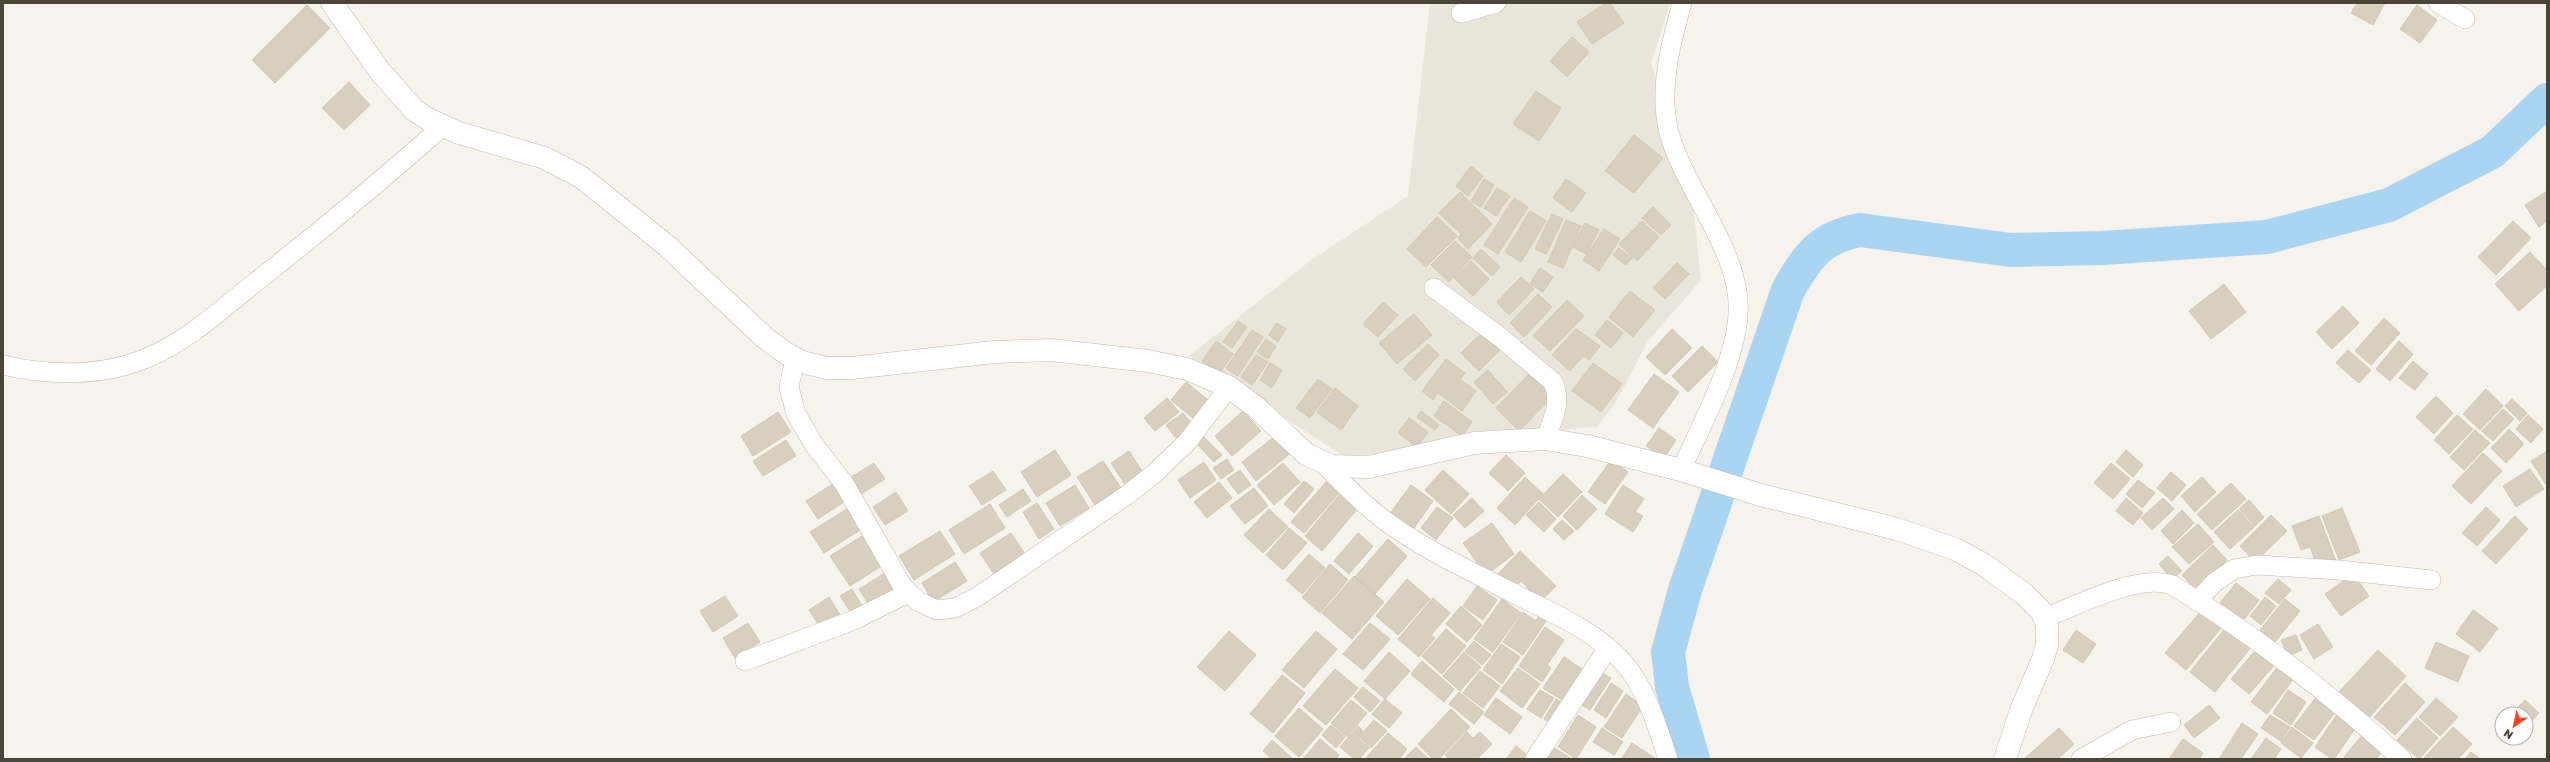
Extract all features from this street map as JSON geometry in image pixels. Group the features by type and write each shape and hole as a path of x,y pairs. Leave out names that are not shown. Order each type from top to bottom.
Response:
{"street":[{"path":"332,3 402,99 420,115 443,126 545,158 581,177 666,246 765,338 796,359 827,368 852,368 994,352 1051,350 1164,364 1187,369 1229,387 1257,408 1306,454 1324,464 1350,492 1385,520 1468,569 1565,620 1608,648 1624,663 1638,685 1652,715 1668,759"},
{"path":"1461,13 1496,3"},
{"path":"1682,3 1673,36 1665,78 1668,127 1676,154 1723,250 1738,298 1738,315 1733,346 1685,472"},
{"path":"2438,3 2464,19"},
{"path":"3,365 49,373 85,371 112,367 148,358 169,347 210,319 303,245 443,126"},
{"path":"1434,288 1500,337 1553,382 1557,392 1557,405 1545,439"},
{"path":"796,359 789,387 798,418 813,443 845,485 898,579 908,593 925,606 937,610 955,608 977,597 1127,495 1155,473 1188,441 1229,387"},
{"path":"1324,464 1350,469 1369,467 1474,443 1545,439 1587,446 1685,472 1761,495 1897,529 1955,549 2011,583 2037,606 2045,618 2048,632 2043,659 2021,710 2005,759"},
{"path":"2197,601 2226,574 2242,566 2257,565 2339,570 2431,580"},
{"path":"2045,618 2110,592 2154,582 2172,585 2272,649 2328,694 2402,759"},
{"path":"745,661 854,620 908,593"},
{"path":"1535,759 1608,648"},
{"path":"2081,759 2132,730 2171,722"}],"shaded area":[{"path":"1430,3 1670,3 1651,63 1691,184 1701,280 1648,341 1614,406 1596,427 1496,435 1419,449 1345,457 1189,356 1310,261 1408,196"}],"building":[{"path":"1606,3 1610,3 1624,23 1592,44 1577,22"},
{"path":"2357,3 2385,3 2373,25 2351,13"},
{"path":"307,5 330,28 275,83 252,60"},
{"path":"2417,5 2437,20 2420,43 2400,29"},
{"path":"1572,37 1589,52 1567,77 1550,61"},
{"path":"349,82 370,105 344,130 322,108"},
{"path":"1536,91 1561,108 1539,141 1513,124"},
{"path":"1634,135 1663,158 1634,193 1605,171"},
{"path":"1471,166 1483,176 1468,196 1456,186"},
{"path":"1484,179 1494,185 1481,207 1471,201"},
{"path":"1566,179 1586,193 1572,212 1553,198"},
{"path":"1497,188 1510,196 1496,216 1484,208"},
{"path":"2547,191 2547,221 2539,227 2525,205"},
{"path":"1460,192 1492,224 1468,249 1458,238 1461,234 1439,213"},
{"path":"1514,198 1528,207 1498,254 1484,245"},
{"path":"1653,207 1671,225 1661,235 1642,218"},
{"path":"1530,211 1546,221 1521,262 1505,252"},
{"path":"1552,214 1563,219 1546,254 1535,249"},
{"path":"1437,217 1457,236 1426,267 1407,249"},
{"path":"1566,220 1581,226 1563,268 1548,262"},
{"path":"1642,221 1659,237 1637,261 1619,244"},
{"path":"2513,221 2531,238 2496,275 2478,257"},
{"path":"1585,223 1599,230 1586,254 1573,247"},
{"path":"1604,229 1620,239 1599,271 1583,260"},
{"path":"1455,241 1472,257 1449,282 1431,265"},
{"path":"1619,248 1632,258 1626,265 1613,255"},
{"path":"1481,249 1500,267 1492,276 1473,258"},
{"path":"2530,252 2547,270 2547,286 2519,311 2495,284"},
{"path":"1471,261 1489,279 1473,296 1454,278"},
{"path":"1677,263 1689,274 1665,299 1653,288"},
{"path":"1540,268 1553,277 1543,292 1530,284"},
{"path":"1521,277 1534,289 1509,315 1497,302"},
{"path":"2224,284 2246,312 2211,339 2189,311"},
{"path":"1630,291 1655,310 1633,337 1609,317"},
{"path":"1538,294 1552,307 1524,337 1510,323"},
{"path":"1567,300 1584,316 1550,351 1533,336"},
{"path":"1383,302 1398,315 1378,337 1363,324"},
{"path":"2343,306 2359,323 2332,349 2316,332"},
{"path":"1414,314 1432,335 1397,364 1379,343"},
{"path":"2384,318 2400,333 2371,365 2355,351"},
{"path":"1607,320 1623,333 1611,348 1595,335"},
{"path":"1238,321 1247,327 1232,348 1223,342"},
{"path":"1276,323 1286,329 1278,342 1269,335"},
{"path":"1486,329 1503,347 1479,371 1461,353"},
{"path":"1576,329 1600,346 1589,360 1583,356 1570,371 1552,355"},
{"path":"1672,329 1692,348 1665,375 1646,357"},
{"path":"1252,330 1263,337 1238,376 1226,368"},
{"path":"1266,339 1276,346 1268,359 1257,352"},
{"path":"1216,341 1233,354 1220,373 1202,361"},
{"path":"2399,341 2413,354 2390,381 2376,369"},
{"path":"1428,344 1439,355 1415,381 1403,369"},
{"path":"1702,346 1718,362 1688,392 1672,376"},
{"path":"2348,350 2371,370 2359,383 2336,363"},
{"path":"1256,355 1268,362 1252,385 1241,377"},
{"path":"1446,359 1465,373 1460,379 1476,391 1462,411 1438,393 1433,400 1422,391"},
{"path":"2413,361 2428,374 2415,390 2399,378"},
{"path":"1270,363 1282,370 1272,388 1260,380"},
{"path":"1593,363 1622,384 1601,412 1572,391"},
{"path":"1488,370 1507,392 1493,404 1474,382"},
{"path":"1531,372 1555,394 1519,431 1496,408"},
{"path":"1654,374 1679,392 1653,428 1628,410"},
{"path":"1318,379 1332,389 1310,418 1296,408"},
{"path":"1186,382 1213,404 1198,422 1171,400"},
{"path":"1335,388 1358,406 1341,430 1317,412"},
{"path":"2486,389 2503,406 2480,430 2463,414"},
{"path":"2436,396 2453,413 2434,434 2416,417"},
{"path":"1167,398 1179,412 1155,431 1144,418"},
{"path":"2512,399 2527,413 2520,421 2505,406"},
{"path":"1444,401 1472,422 1462,436 1434,416"},
{"path":"2503,409 2514,419 2493,441 2482,431"},
{"path":"1243,411 1261,431 1232,456 1215,436"},
{"path":"1421,411 1439,425 1435,430 1417,417"},
{"path":"778,412 791,432 753,456 741,436"},
{"path":"1183,413 1196,429 1179,442 1166,425"},
{"path":"2457,415 2473,429 2449,454 2434,440"},
{"path":"2528,415 2543,429 2531,443 2516,429"},
{"path":"1409,418 1428,432 1417,447 1398,433"},
{"path":"1659,428 1676,440 1664,458 1646,446"},
{"path":"2509,429 2524,444 2506,463 2491,448"},
{"path":"2475,430 2490,443 2464,470 2450,457"},
{"path":"1278,434 1292,452 1256,481 1242,462"},
{"path":"1204,437 1222,455 1214,462 1197,444"},
{"path":"786,440 796,456 763,476 753,461"},
{"path":"1055,450 1071,475 1037,497 1021,472"},
{"path":"2126,450 2143,465 2133,477 2116,462"},
{"path":"1129,451 1144,474 1126,486 1111,463"},
{"path":"2547,451 2547,486 2531,461"},
{"path":"2483,453 2502,471 2471,504 2452,486"},
{"path":"1506,455 1525,473 1508,491 1489,473"},
{"path":"1227,459 1234,470 1221,479 1213,468"},
{"path":"1611,460 1628,472 1605,504 1588,492"},
{"path":"1103,461 1121,488 1095,505 1077,477"},
{"path":"1204,462 1216,480 1190,498 1178,480"},
{"path":"874,463 885,479 861,494 851,477"},
{"path":"1283,463 1300,482 1274,505 1257,485"},
{"path":"2111,463 2130,479 2113,499 2094,483"},
{"path":"2530,469 2544,489 2516,507 2503,486"},
{"path":"1240,470 1251,485 1238,494 1227,479"},
{"path":"1443,470 1469,494 1451,514 1425,490"},
{"path":"993,471 1006,490 982,505 969,486"},
{"path":"2171,472 2186,485 2172,501 2157,488"},
{"path":"1563,474 1582,492 1558,517 1539,499"},
{"path":"1525,477 1543,494 1515,525 1497,508"},
{"path":"2202,477 2216,492 2195,512 2181,496"},
{"path":"839,480 850,498 818,519 806,501"},
{"path":"2138,480 2155,493 2142,508 2126,494"},
{"path":"1304,481 1314,489 1294,513 1284,504"},
{"path":"1219,482 1232,498 1207,518 1194,502"},
{"path":"1326,482 1339,493 1304,533 1291,522"},
{"path":"2231,483 2246,499 2212,530 2197,514"},
{"path":"1075,485 1089,508 1060,526 1046,503"},
{"path":"1411,485 1433,501 1414,528 1391,512"},
{"path":"1623,485 1644,499 1635,512 1643,516 1633,532 1605,514"},
{"path":"1254,488 1268,506 1245,524 1230,506"},
{"path":"1023,489 1031,501 1007,517 999,505"},
{"path":"896,492 908,511 885,525 873,507"},
{"path":"1340,494 1358,508 1322,551 1305,536"},
{"path":"1582,495 1597,509 1577,530 1563,516"},
{"path":"1472,498 1484,511 1465,528 1453,515"},
{"path":"2126,498 2143,513 2133,525 2116,511"},
{"path":"2163,498 2174,509 2152,530 2141,518"},
{"path":"2249,500 2264,517 2255,526 2239,509"},
{"path":"1539,502 1556,519 1544,532 1526,515"},
{"path":"1037,503 1054,529 1039,539 1023,512"},
{"path":"990,504 1005,528 964,554 949,530"},
{"path":"850,507 863,528 824,553 810,532"},
{"path":"1437,507 1453,518 1436,540 1421,528"},
{"path":"2486,507 2500,520 2477,546 2462,533"},
{"path":"2342,508 2360,552 2339,560 2322,516"},
{"path":"1269,509 1288,527 1263,553 1244,535"},
{"path":"2182,510 2194,523 2173,544 2161,531"},
{"path":"2238,510 2254,527 2230,549 2214,532"},
{"path":"2271,515 2287,531 2255,562 2240,546"},
{"path":"2319,516 2336,561 2318,568 2310,547 2301,550 2292,526"},
{"path":"2515,516 2528,529 2496,564 2482,551"},
{"path":"1562,520 1574,531 1564,540 1553,529"},
{"path":"1492,523 1514,554 1486,575 1463,543"},
{"path":"2198,524 2214,542 2189,564 2172,547"},
{"path":"1289,528 1307,543 1283,570 1266,555"},
{"path":"940,531 955,554 914,580 899,556"},
{"path":"867,533 886,563 850,586 830,556"},
{"path":"1011,533 1025,554 994,574 980,553"},
{"path":"1358,533 1373,546 1349,574 1334,561"},
{"path":"1388,539 1407,556 1375,594 1355,577"},
{"path":"2213,545 2227,560 2196,590 2182,575"},
{"path":"1520,551 1556,586 1541,601 1521,581 1512,590 1497,575"},
{"path":"1309,554 1325,568 1302,594 1286,580"},
{"path":"2168,556 2182,571 2172,579 2159,564"},
{"path":"955,562 967,581 933,602 922,583"},
{"path":"1330,564 1348,580 1320,613 1302,597"},
{"path":"885,573 898,594 872,610 859,589"},
{"path":"2353,574 2369,596 2341,616 2325,594"},
{"path":"1354,576 1384,602 1352,639 1322,613"},
{"path":"1407,579 1430,599 1398,635 1376,616"},
{"path":"2278,579 2291,590 2279,604 2265,593"},
{"path":"2236,583 2259,600 2239,626 2216,608"},
{"path":"1477,586 1497,600 1483,620 1463,606"},
{"path":"852,589 864,609 853,616 840,596"},
{"path":"725,596 738,616 713,632 700,611"},
{"path":"829,597 842,618 822,630 809,610"},
{"path":"2265,597 2276,606 2261,625 2250,616"},
{"path":"1433,598 1450,613 1431,635 1435,638 1419,657 1398,639"},
{"path":"1502,599 1521,613 1493,652 1474,639"},
{"path":"2285,599 2300,611 2275,642 2260,630"},
{"path":"1461,606 1482,625 1467,642 1446,624"},
{"path":"2202,610 2222,627 2186,670 2165,653"},
{"path":"2473,610 2498,628 2480,652 2456,634"},
{"path":"1523,612 1536,621 1540,613 1548,618 1523,655 1503,642"},
{"path":"748,623 760,642 735,658 723,638"},
{"path":"1370,623 1390,639 1363,670 1343,654"},
{"path":"2318,624 2333,647 2314,659 2300,635"},
{"path":"2227,626 2252,646 2215,692 2190,672"},
{"path":"1545,627 1564,640 1547,665 1551,668 1542,682 1519,666"},
{"path":"1446,629 1466,646 1442,674 1422,656"},
{"path":"2076,630 2096,644 2083,663 2063,650"},
{"path":"1229,631 1256,655 1225,691 1197,667"},
{"path":"1316,631 1337,649 1304,688 1282,670"},
{"path":"2296,635 2302,650 2288,656 2281,640"},
{"path":"1474,641 1491,655 1482,665 1465,651"},
{"path":"2436,642 2469,656 2458,682 2425,668"},
{"path":"1501,644 1520,657 1502,684 1483,670"},
{"path":"2260,645 2278,661 2249,694 2231,679"},
{"path":"2378,650 2406,676 2367,720 2338,693"},
{"path":"1389,652 1410,671 1385,699 1364,681"},
{"path":"1464,652 1481,667 1460,691 1443,676"},
{"path":"1564,657 1588,673 1568,704 1543,688"},
{"path":"1422,661 1454,689 1444,702 1411,674"},
{"path":"2282,661 2298,673 2267,714 2251,702"},
{"path":"1518,668 1540,684 1522,708 1500,691"},
{"path":"1335,669 1358,688 1326,725 1303,706"},
{"path":"1597,670 1611,678 1590,710 1577,702"},
{"path":"1480,671 1500,686 1483,708 1463,693"},
{"path":"1282,675 1305,693 1273,733 1250,714"},
{"path":"1611,683 1623,691 1606,718 1594,710"},
{"path":"2405,683 2425,702 2395,735 2374,717"},
{"path":"1363,687 1380,701 1370,712 1354,697"},
{"path":"1540,690 1554,698 1541,718 1527,709"},
{"path":"2288,690 2306,702 2291,725 2273,713"},
{"path":"1459,692 1484,712 1474,724 1449,704"},
{"path":"1626,694 1643,706 1622,738 1604,727"},
{"path":"2317,696 2336,711 2314,740 2294,726"},
{"path":"1496,698 1522,717 1510,734 1484,715"},
{"path":"2436,698 2458,717 2440,736 2419,717"},
{"path":"1385,699 1402,713 1389,728 1372,714"},
{"path":"1556,699 1568,707 1555,726 1544,719"},
{"path":"1351,700 1367,713 1347,737 1331,723"},
{"path":"2525,700 2531,706 2519,706"},
{"path":"2209,705 2220,718 2194,738 2184,725"},
{"path":"1299,708 1323,729 1299,757 1275,736"},
{"path":"2534,708 2539,713 2534,719"},
{"path":"1451,709 1470,727 1439,759 1433,759 1418,744"},
{"path":"2338,713 2357,726 2334,759 2332,759 2315,747"},
{"path":"1578,715 1596,727 1576,759 1558,747"},
{"path":"2270,715 2290,727 2281,741 2261,728"},
{"path":"2417,718 2438,738 2419,759 2397,740"},
{"path":"1374,720 1387,731 1371,748 1359,737"},
{"path":"2242,723 2258,734 2241,759 2219,759"},
{"path":"1331,725 1345,737 1336,748 1322,735"},
{"path":"1358,726 1363,731 1358,738 1369,748 1359,759 1354,759 1340,747"},
{"path":"2292,727 2313,743 2301,758 2281,743"},
{"path":"2453,727 2472,744 2458,759 2423,759"},
{"path":"1602,728 1623,742 1614,755 1593,742"},
{"path":"2059,728 2074,744 2058,759 2024,759"},
{"path":"1467,732 1473,738 1480,732 1492,744 1477,759 1449,759 1445,755"},
{"path":"2365,732 2384,749 2376,759 2347,759 2344,757"},
{"path":"1388,733 1407,749 1399,759 1365,759"},
{"path":"2266,738 2281,749 2274,759 2251,759"},
{"path":"1320,739 1339,755 1336,759 1303,759"},
{"path":"2183,739 2203,753 2199,759 2169,759"},
{"path":"1272,740 1293,759 1272,759 1263,751"},
{"path":"1632,743 1656,759 1621,759"},
{"path":"1516,746 1532,759 1506,759"},
{"path":"1551,746 1572,759 1543,759"},
{"path":"1416,747 1429,759 1404,759"},
{"path":"2471,752 2480,759 2465,759"}],"waterway":[{"path":"1693,759 1672,687 1668,652 1685,590 1788,290 1809,258 1825,243 1846,233 1860,230 2011,250 2103,248 2267,237 2389,205 2492,152 2547,100"}]}
